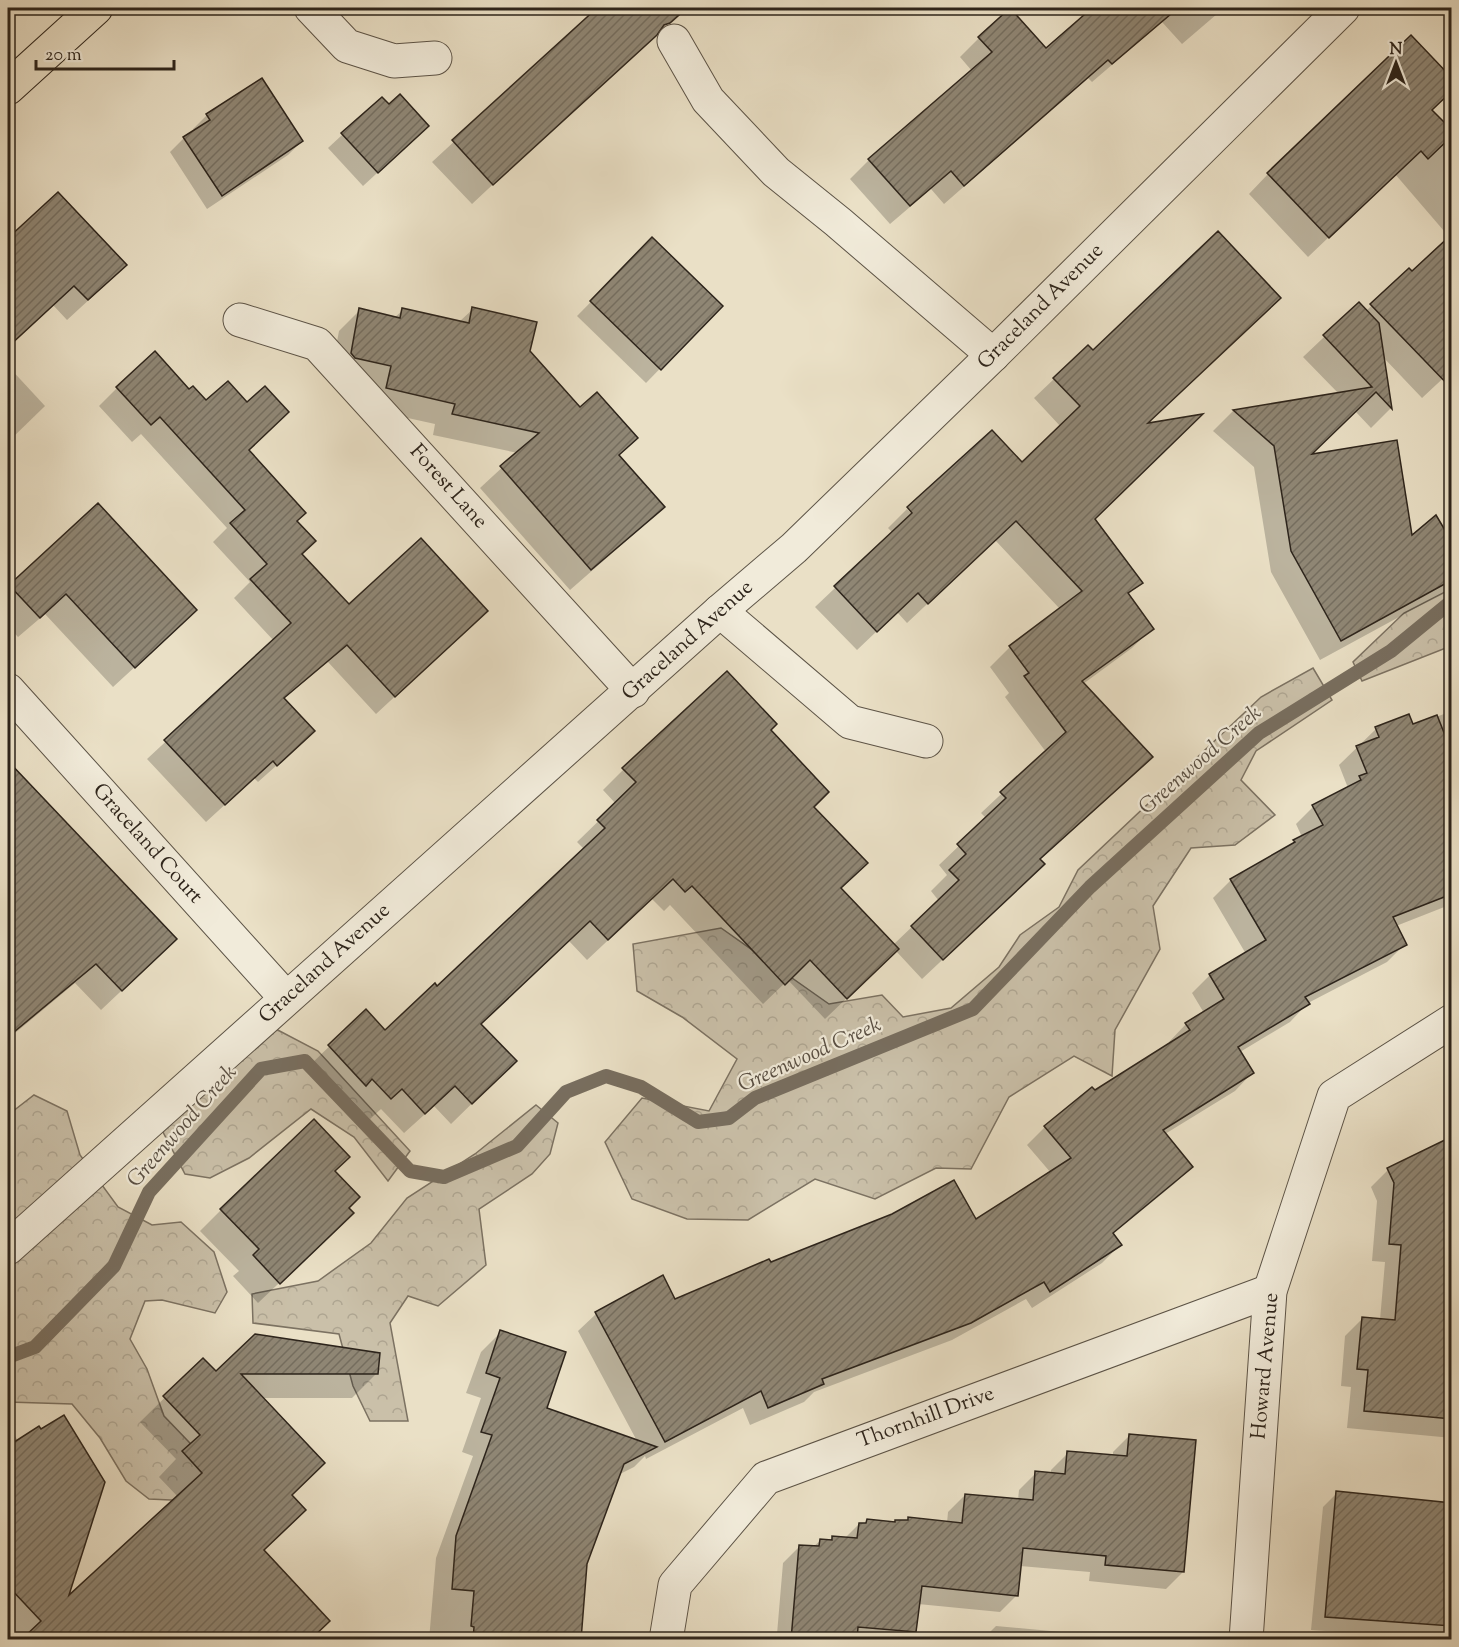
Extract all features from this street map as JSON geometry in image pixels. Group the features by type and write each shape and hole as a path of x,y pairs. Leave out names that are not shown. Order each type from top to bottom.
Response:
{"main road":[{"path":"8,88 96,8"}],"street":[{"path":"311,8 347,46 394,61 435,58"},
{"name":"Graceland Avenue","path":"8,1248 720,611 794,548 993,355 1343,8"},
{"path":"674,41 708,100 776,172 993,355"},
{"name":"Forest Lane","path":"240,320 317,344 633,691"},
{"path":"720,611 850,722 926,741"},
{"name":"Graceland Court","path":"8,690 286,998"},
{"name":"Howard Avenue","path":"1246,1640 1270,1291 1334,1096 1452,1021"},
{"name":"Thornhill Drive","path":"666,1640 675,1585 766,1478 1270,1291"}],"green space":[{"path":"1451,589 1451,646 1362,681 1353,662 1404,613"},
{"path":"1313,668 1332,700 1256,751 1241,780 1275,815 1235,845 1191,848 1153,906 1160,949 1115,1030 1112,1076 1074,1056 1009,1097 971,1169 936,1168 875,1199 815,1179 748,1220 687,1219 632,1199 605,1142 642,1098 709,1111 737,1059 682,1017 637,991 633,944 721,928 829,1004 882,995 903,1017 951,1008 999,967 1020,935 1059,907 1078,870 1261,697"},
{"path":"272,1027 318,1051 410,1151 388,1181 354,1137 311,1109 249,1158 210,1178 185,1174 163,1132 210,1076"},
{"path":"34,1095 67,1111 80,1155 118,1207 152,1225 181,1222 214,1252 227,1292 215,1313 162,1300 145,1301 130,1339 147,1369 164,1416 213,1467 214,1502 149,1499 126,1481 100,1438 72,1404 8,1402 8,1115"},
{"path":"536,1105 558,1123 550,1154 532,1174 479,1209 486,1265 438,1306 408,1296 390,1323 408,1421 370,1421 353,1386 339,1334 253,1323 252,1294 318,1281 371,1243 407,1198 475,1154"}],"building":[{"path":"597,8 687,8 670,23 664,25 657,35 493,185 452,140"},
{"path":"1010,8 1046,48 1092,8 1178,8 1112,64 1108,60 964,186 951,171 910,206 868,159 992,52 978,37"},
{"path":"1411,35 1452,78 1452,91 1432,110 1452,130 1452,136 1428,159 1421,151 1329,238 1267,173"},
{"path":"262,78 303,141 222,196 183,137 210,120 206,114"},
{"path":"400,94 429,126 378,173 341,133 382,97 389,104"},
{"path":"58,192 127,265 88,300 74,286 8,347 8,238"},
{"path":"1218,231 1281,298 1148,423 1203,414 1095,519 1143,583 1128,593 1154,629 1082,681 1153,757 1040,859 1045,864 943,960 911,926 959,880 949,870 966,854 957,844 1006,798 1000,792 1066,732 1024,676 1029,673 1009,646 1082,591 1016,521 928,604 918,593 877,632 834,586 912,513 907,507 992,430 1022,462 1080,406 1053,378 1088,345 1093,350"},
{"path":"1452,234 1452,389 1370,304 1409,268 1412,271"},
{"path":"652,237 723,306 661,370 590,301"},
{"path":"1359,302 1379,323 1392,409 1376,392 1312,454 1397,440 1412,535 1436,515 1452,542 1452,580 1341,641 1291,551 1274,446 1233,410 1372,387 1323,335"},
{"path":"472,307 537,322 530,351 580,407 597,392 638,438 619,455 665,507 591,570 500,466 539,433 452,414 455,404 386,388 391,366 355,358 351,353 359,308 400,318 402,308 469,323"},
{"path":"155,351 189,389 193,386 206,400 228,381 247,402 265,386 289,412 249,450 306,513 297,521 316,541 302,554 349,604 421,538 488,611 395,697 347,645 284,698 315,731 277,766 273,761 225,805 164,740 291,623 250,579 267,564 230,523 245,510 160,417 151,425 116,387"},
{"path":"98,503 197,610 135,668 66,594 40,618 9,585"},
{"path":"727,671 777,724 771,730 829,792 814,807 868,863 841,888 899,949 847,999 810,960 785,985 692,886 685,892 673,879 608,940 590,921 481,1024 517,1061 472,1104 455,1086 425,1114 402,1089 391,1099 372,1079 366,1086 328,1045 366,1009 385,1030 435,983 437,986 605,828 597,820 636,782 622,768"},
{"path":"1409,714 1413,724 1437,715 1452,753 1452,894 1393,917 1407,945 1305,997 1310,1004 1238,1047 1254,1073 1163,1130 1193,1167 1113,1233 1122,1245 1050,1292 1044,1282 971,1323 822,1379 824,1384 768,1408 761,1391 665,1442 595,1312 663,1275 675,1299 769,1259 771,1262 892,1214 954,1180 976,1219 1071,1158 1044,1126 1092,1087 1095,1090 1190,1030 1185,1023 1224,999 1209,974 1266,940 1230,879 1295,842 1293,840 1323,825 1312,805 1361,780 1359,776 1367,773 1356,746 1379,737 1375,727"},
{"path":"8,761 177,939 122,991 96,964 8,1037"},
{"path":"314,1119 350,1157 335,1171 360,1197 349,1208 354,1213 280,1284 253,1255 259,1249 220,1209"},
{"path":"1451,1137 1452,1419 1364,1411 1368,1370 1357,1369 1362,1317 1395,1320 1401,1245 1389,1244 1394,1183 1387,1168"},
{"path":"500,1330 566,1352 547,1408 657,1447 624,1464 587,1564 581,1640 473,1640 474,1627 471,1626 474,1591 452,1589 456,1536 492,1435 481,1432 500,1378 486,1373"},
{"path":"255,1334 380,1353 378,1374 241,1374 325,1463 292,1495 306,1510 264,1550 330,1621 310,1640 21,1640 41,1621 8,1586 8,1446 39,1426 41,1429 64,1415 105,1482 69,1595 202,1473 182,1451 200,1435 163,1396 203,1358 216,1371"},
{"path":"1129,1434 1196,1440 1184,1572 1105,1565 1106,1556 1023,1548 1018,1596 922,1586 916,1632 858,1627 857,1640 791,1640 799,1545 819,1546 820,1539 832,1540 832,1536 857,1538 859,1523 866,1523 867,1519 895,1522 895,1520 908,1520 908,1517 962,1523 965,1494 1033,1500 1035,1471 1065,1474 1067,1451 1127,1456"},
{"path":"1336,1491 1452,1503 1452,1626 1325,1617"}],"waterway":[{"name":"Greenwood Creek","path":"8,1357 35,1347 114,1266 149,1192 261,1069 305,1061 410,1171 444,1177 517,1146 566,1092 606,1076 641,1087 698,1122 729,1118 755,1098 973,1009 1090,887 1259,733 1391,651 1452,601"}]}
